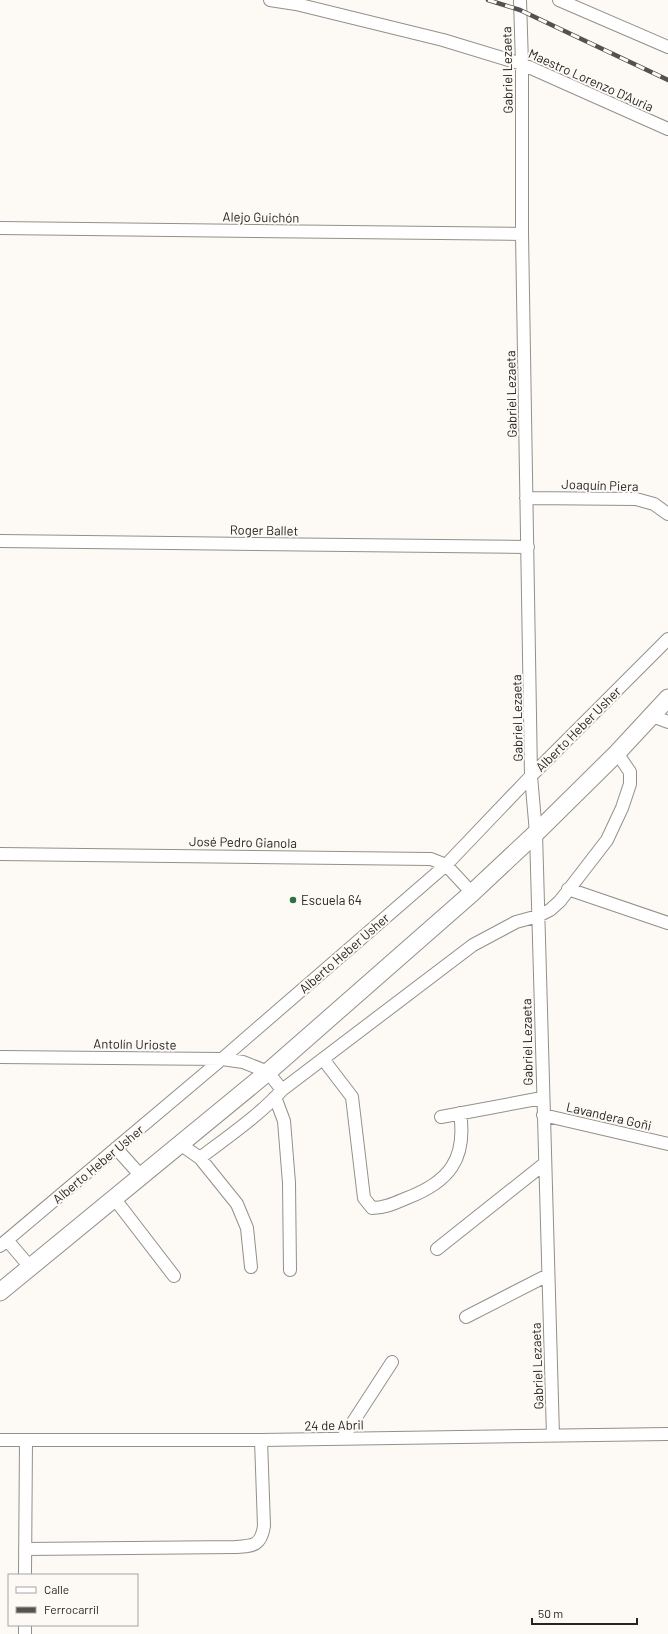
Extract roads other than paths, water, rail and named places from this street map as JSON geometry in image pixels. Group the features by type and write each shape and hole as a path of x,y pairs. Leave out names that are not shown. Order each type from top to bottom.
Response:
{"street":[{"name":"Maestro Lorenzo D'Auria","path":"270,0 296,4 443,40 522,64 668,129"},
{"name":"Gabriel Lezaeta","path":"520,0 522,64 522,234 531,776 536,833 542,1098 553,1436"},
{"path":"559,0 668,47"},
{"name":"Alejo Guichón","path":"0,228 522,234"},
{"name":"Joaquín Piera","path":"526,498 636,499 654,504 668,514"},
{"name":"Roger Ballet","path":"0,541 528,547"},
{"name":"Alberto Heber Usher","path":"4,1243 222,1059 446,865 531,776 668,639"},
{"path":"0,1292 268,1072 472,893 536,833 617,753 668,698"},
{"path":"652,716 668,722"},
{"path":"200,1158 278,1094 473,945 516,922 538,916 550,910 560,901 606,840 622,808 630,784 630,772 617,753"},
{"name":"José Pedro Gianola","path":"0,854 431,859 446,865 472,893"},
{"path":"568,889 668,923"},
{"name":"Antolín Urioste","path":"0,1057 222,1059 243,1062 268,1072"},
{"path":"323,1059 352,1097 364,1198 372,1208 382,1208 417,1194 438,1182 448,1173 457,1159 462,1144 460,1113"},
{"path":"268,1072 278,1094 284,1121 289,1183 290,1270"},
{"path":"441,1117 542,1098"},
{"name":"Lavandera Goñi","path":"543,1115 668,1144"},
{"path":"180,1144 200,1158 237,1204 247,1228 251,1267"},
{"path":"116,1148 141,1176"},
{"path":"437,1249 544,1164"},
{"path":"114,1198 174,1276"},
{"path":"4,1243 30,1267"},
{"path":"466,1317 548,1275"},
{"path":"342,1439 392,1362"},
{"name":"24 de Abril","path":"0,1440 261,1440 668,1434"},
{"path":"25,1574 26,1440"},
{"path":"25,1550 253,1546 259,1542 264,1526 261,1440"}],"railway":[{"path":"488,0 520,10 668,80"}],"place":[{"name":"Escuela 64","path":"293,900"}]}
